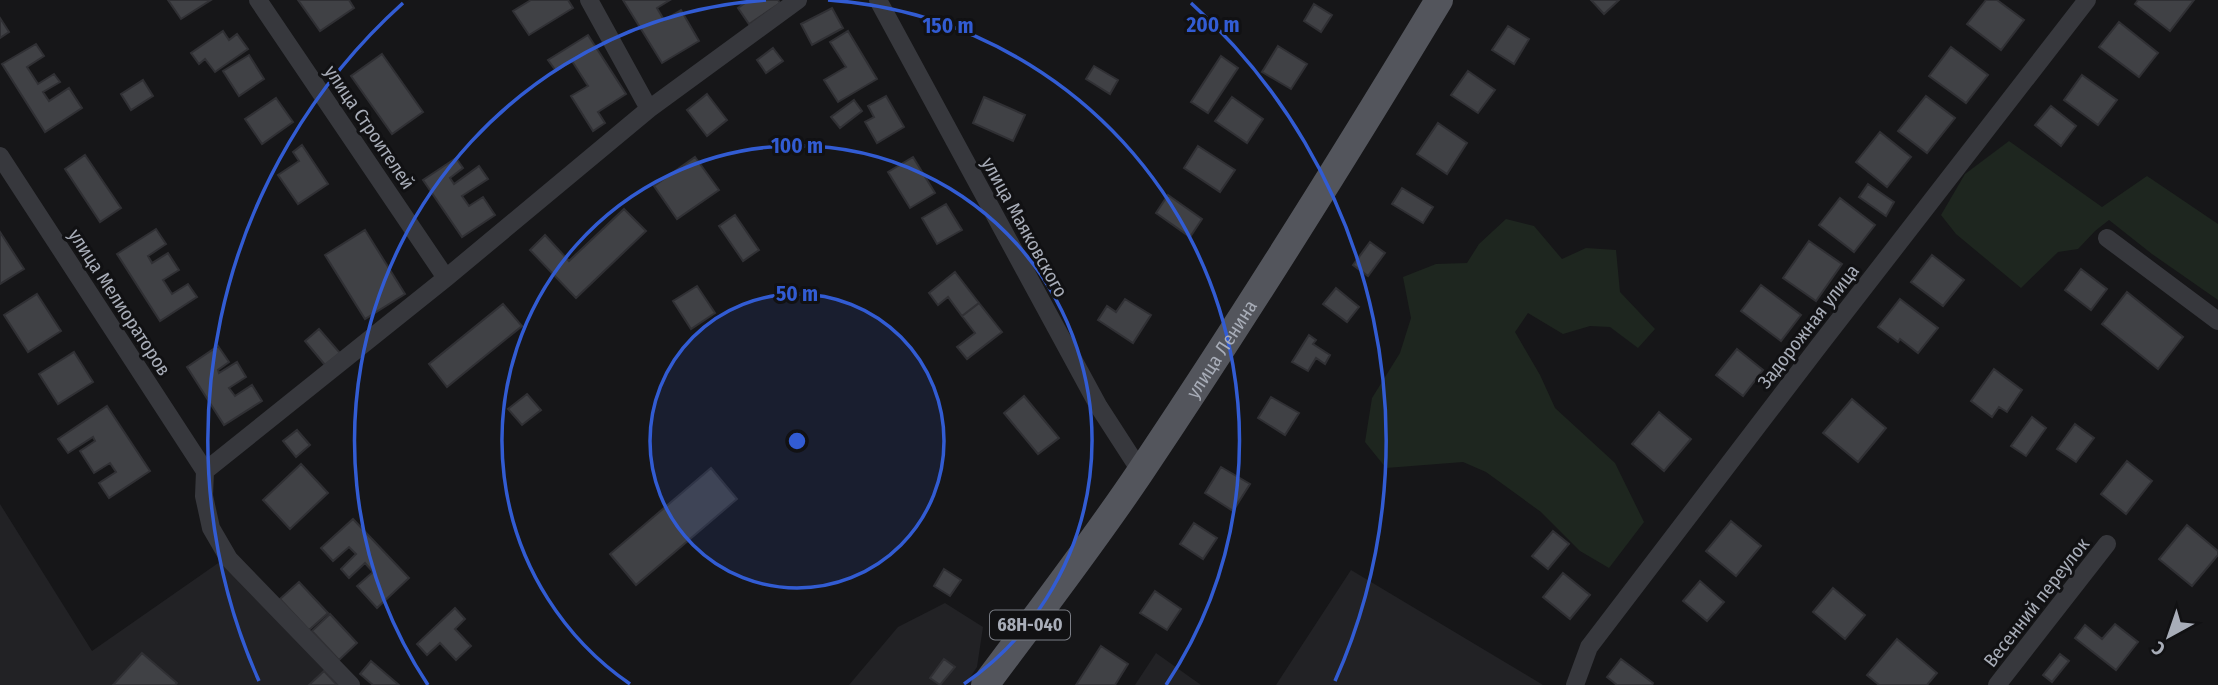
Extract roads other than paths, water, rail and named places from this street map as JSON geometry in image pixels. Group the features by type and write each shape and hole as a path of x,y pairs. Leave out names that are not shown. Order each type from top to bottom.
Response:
{"main road":[{"name":"улица Ленина","path":"985,685 1076,565 1141,472 1328,184 1439,0"}],"street":[{"name":"улица Строителей","path":"258,0 446,278"},
{"path":"589,0 649,109"},
{"path":"351,685 229,559 211,528 204,496 205,471 446,278 649,109 798,0"},
{"name":"улица Маяковского","path":"877,0 1099,407 1141,472"},
{"name":"Задорожная улица","path":"1575,685 1589,647 2087,0"},
{"name":"улица Мелиораторов","path":"0,156 205,471"},
{"path":"2107,238 2218,321"},
{"name":"Весенний переулок","path":"1997,685 2107,544"}]}
